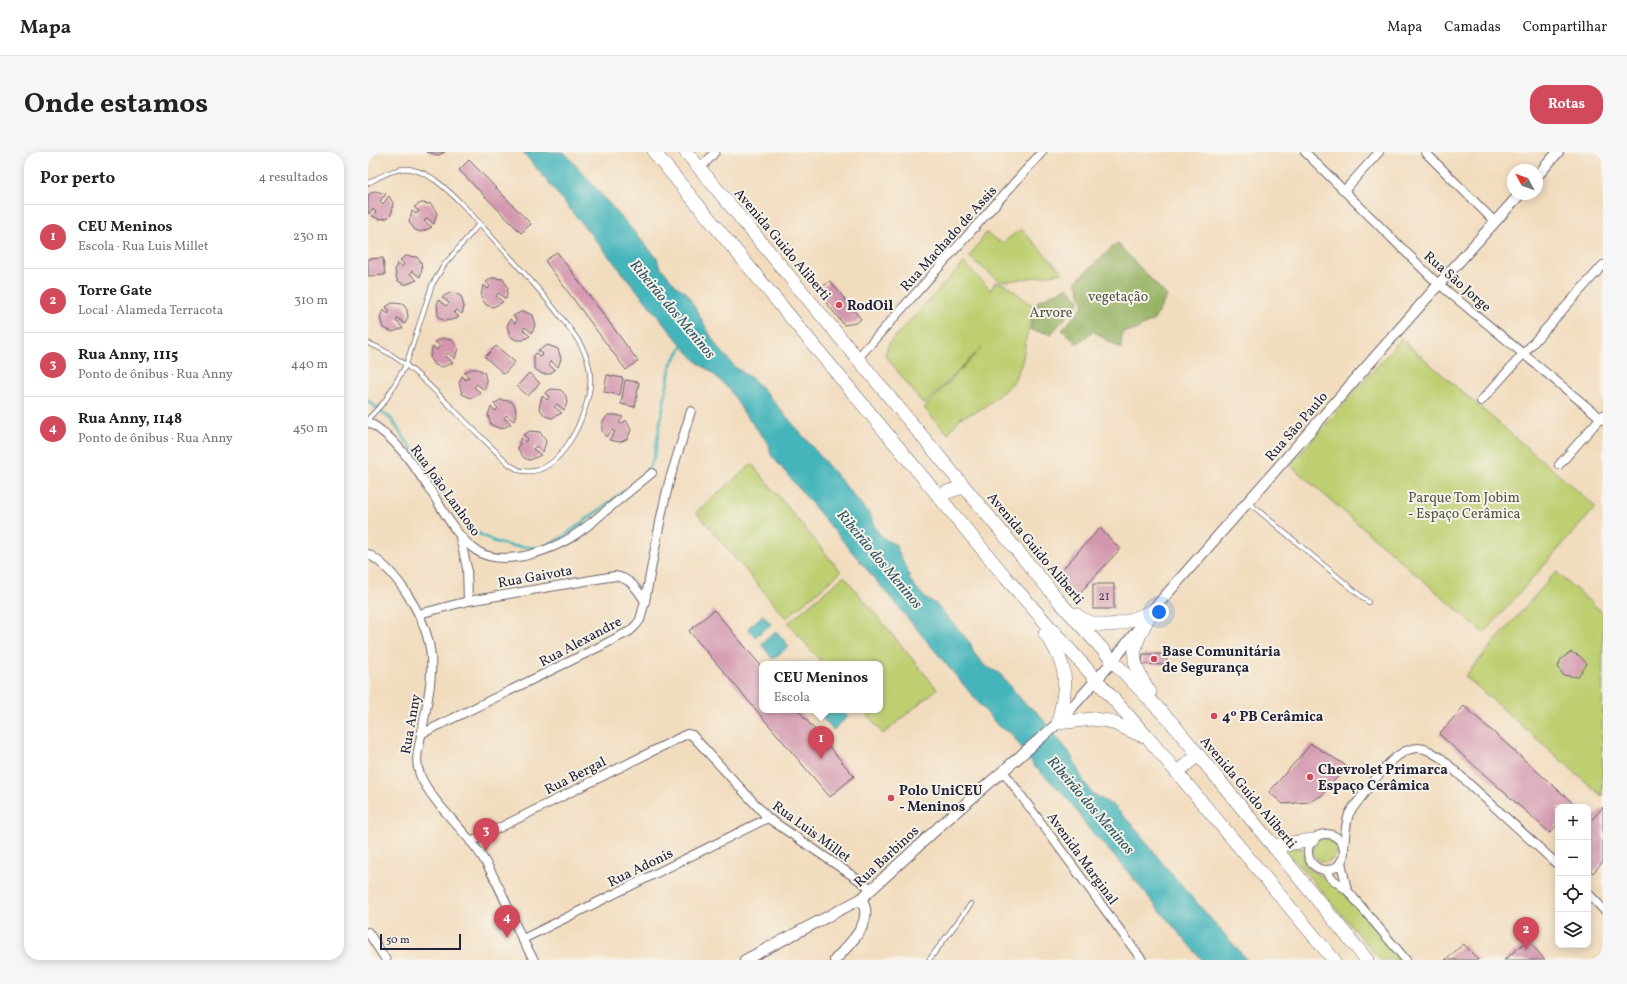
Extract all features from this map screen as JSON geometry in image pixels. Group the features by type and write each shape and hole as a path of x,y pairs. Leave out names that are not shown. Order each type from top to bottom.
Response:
{"main road":[{"path":"654,152 1007,579 1148,738 1334,960"},
{"name":"Avenida Guido Aliberti","path":"686,152 856,359 1059,601 1112,661 1172,723 1197,756 1367,960"},
{"path":"938,495 963,487"},
{"path":"1007,579 1054,646 1062,662 1065,677 1065,693 1056,725 1092,719 1109,721 1148,738"},
{"path":"1059,601 1081,619 1095,625 1125,623 1152,611"},
{"path":"1152,611 1136,641 1134,653 1136,666 1142,682 1172,723"},
{"path":"1177,772 1197,756"},
{"path":"1273,846 1312,840"}],"street":[{"path":"700,169 715,152"},
{"name":"Rua Machado de Assis","path":"856,359 1042,152"},
{"name":"Rua São Jorge","path":"1305,152 1439,284 1602,418"},
{"path":"1344,191 1379,152"},
{"path":"1425,152 1495,222"},
{"path":"1543,168 1555,153"},
{"name":"Rua São Paulo","path":"1096,680 1152,611 1515,200"},
{"path":"1481,401 1603,265"},
{"name":"Rua Alexandre","path":"422,734 630,631 640,620 669,482 691,411"},
{"path":"1558,465 1602,418"},
{"name":"Rua João Lanhoso","path":"368,420 387,434 404,454 421,476 459,534 477,551 488,556 508,559 542,551 562,543 586,527 652,473"},
{"path":"459,534 468,568 468,601"},
{"name":"Rua Anny","path":"368,554 377,559 391,572 404,589 419,614 426,630 431,651 432,678 422,734 417,748 417,762 420,775 430,793 481,855 501,891 523,940 534,960"},
{"name":"Rua Gaivota","path":"419,614 468,601 615,576 622,577 631,582 645,601"},
{"name":"Rua Barbinos","path":"745,960 861,899 941,825 1056,725 1096,680"},
{"name":"Rua Bergal","path":"471,842 684,735 692,736"},
{"name":"Rua Luis Millet","path":"692,736 768,818 872,889"},
{"path":"1347,890 1341,862 1349,813 1383,770 1397,755 1414,748 1430,750 1441,758 1555,862"},
{"name":"Avenida Marginal","path":"1003,771 1142,960"},
{"name":"Rua Adonis","path":"523,940 768,818"},
{"path":"1341,862 1332,869 1325,870 1314,866 1308,857 1309,845 1312,840 1325,834 1331,835 1340,840 1344,850"},
{"path":"1325,870 1331,878 1347,890 1406,960"},
{"path":"1591,895 1603,909"},
{"path":"835,960 856,936 867,916 861,899"},
{"path":"368,932 382,959"}],"lane":[{"path":"368,183 398,170 410,169 423,174 444,188 480,223 547,299 573,333 584,351 590,374 590,387 585,407 572,437 560,456 546,466 532,472 522,471 510,465 430,386 406,365 390,354 368,343"},
{"name":"Rua João Lanhoso","path":"368,420 373,412 385,401 406,365 432,285 438,275 480,223"},
{"path":"1248,501 1368,602"},
{"path":"929,960 971,904"}],"green space":[{"name":"vegetação","path":"1021,229 1063,273 1001,282 969,257 986,233 1002,243"},
{"name":"vegetação","path":"1117,243 1167,296 1154,320 1133,331 1122,332 1121,349 1093,331 1077,344 1062,330 1084,305 1076,281"},
{"path":"964,263 991,290 995,282 1006,285 1035,307 1027,334 1022,363 1013,383 982,409 960,418 948,434 924,408 983,346 924,405 885,355 889,343"},
{"name":"Arvore","path":"1068,287 1080,301 1051,334 1030,330 1038,301"},
{"name":"Parque Tom Jobim - Espaço Cerâmica","path":"1401,339 1596,507 1484,633 1290,465"},
{"path":"752,464 841,572 786,618 696,512"},
{"path":"1556,572 1603,613 1602,796 1465,676"},
{"path":"844,576 937,689 883,734 866,713 883,713 883,661 820,661 788,623"},
{"path":"1325,838 1333,842 1337,850 1333,858 1325,862 1317,858 1313,850 1317,842"},
{"path":"1302,847 1304,863 1310,870 1327,879 1353,902 1403,960 1380,960 1308,875 1284,850"}],"water":[{"name":"Ribeirão dos Meninos","path":"523,152 564,152 657,258 659,265 676,286 686,292 716,345 735,367 754,380 763,389 871,516 872,521 879,533 886,540 895,544 909,575 909,579 926,599 935,603 971,644 973,652 985,666 999,673 1025,704 1037,712 1071,755 1084,782 1093,794 1114,806 1135,828 1164,865 1247,960 1202,960 1118,860 1088,828 1064,794 1035,767 1011,733 998,726 771,455 769,444 744,413 730,390 710,371 698,363 681,344"},
{"path":"763,615 771,624 755,637 748,628"},
{"path":"776,631 789,646 773,659 761,644"},
{"path":"819,713 845,713 848,717 833,730"}],"building":[{"path":"426,152 445,152 438,155"},
{"path":"469,160 531,224 521,233 459,170"},
{"path":"375,191 386,194 380,201 383,204 389,196 393,203 392,213 387,218 379,219 372,216 376,212 373,209 369,214 368,212 368,195"},
{"path":"421,203 431,204 437,213 434,224 427,218 424,221 432,227 421,232 415,230 409,222 412,211 416,214 419,211 414,207"},
{"path":"557,252 638,361 626,370 545,261"},
{"path":"406,256 417,257 421,262 422,269 420,277 412,271 410,274 417,280 403,284 397,280 395,270 397,263 402,267 404,264 400,260"},
{"path":"383,258 385,275 368,276 368,259"},
{"path":"492,278 503,279 508,288 506,299 498,293 496,296 503,302 493,307 486,305 481,297 483,285 488,289 490,286 486,282"},
{"name":"RodOil","path":"830,281 861,319 856,323 844,325 817,291"},
{"path":"452,292 461,296 464,307 462,314 457,310 454,313 459,317 445,321 439,318 437,304 439,300 446,306 449,303 442,297"},
{"path":"392,303 403,304 407,310 408,317 405,324 398,318 396,321 403,328 393,332 383,328 380,318 383,310 388,314 390,311 386,307"},
{"path":"523,311 532,315 535,325 532,333 525,327 523,330 530,336 523,340 516,340 510,336 507,326 510,319 515,323 517,320 513,316"},
{"path":"442,338 452,340 458,348 455,359 448,353 445,356 453,363 442,367 435,365 430,357 433,346 437,350 440,346 435,342"},
{"path":"548,345 558,349 561,359 558,367 551,361 548,364 555,370 549,374 542,374 534,368 534,356 536,353 540,357 543,354 538,350"},
{"path":"496,346 515,362 504,374 485,357"},
{"path":"471,369 478,369 484,372 487,383 484,390 477,384 474,387 481,393 471,398 462,394 459,383 462,376 466,380 469,377 464,373"},
{"path":"529,373 540,383 528,396 517,386"},
{"path":"607,375 623,378 620,395 604,392"},
{"path":"625,380 639,382 635,407 621,404"},
{"path":"551,389 561,390 566,396 567,403 564,410 557,404 554,407 562,413 552,418 545,416 539,408 542,396 547,400 549,397 545,393"},
{"path":"500,400 511,401 515,406 516,414 514,421 506,415 504,418 511,424 501,429 491,425 488,415 491,407 496,411 498,408 494,404"},
{"path":"608,415 623,417 619,422 622,424 626,420 631,430 627,439 620,442 609,440 615,432 612,430 606,437 602,431 602,423"},
{"path":"530,431 540,432 546,441 543,452 536,446 533,449 541,455 530,460 524,458 518,449 521,438 525,442 528,439 523,435"},
{"path":"1100,528 1120,549 1076,597 1057,575"},
{"path":"1093,584 1114,584 1114,609 1093,609"},
{"path":"714,610 759,663 759,713 801,713 854,776 830,797 689,631"},
{"path":"1571,652 1580,656 1587,664 1578,677 1563,675 1558,667 1561,659"},
{"name":"Base Comunitária de Segurança","path":"1143,654 1166,654 1167,665 1142,664"},
{"path":"1464,706 1574,804 1555,804 1555,827 1550,833 1439,734"},
{"name":"Chevrolet Primarca Espaço Cerâmica","path":"1311,744 1347,766 1321,796 1309,802 1283,804 1269,792"},
{"path":"1603,807 1603,862 1593,873 1591,871 1591,821"},
{"path":"1528,940 1545,960 1504,960"},
{"path":"1464,944 1478,960 1445,960"}],"waterway":[{"name":"Ribeirão dos Meninos","path":"643,476 654,457 671,364 685,343"},
{"path":"368,401 391,419 470,529 493,541 511,546 541,548 563,537 626,490"}],"place":[{"name":"RodOil","path":"839,305"},
{"name":"Base Comunitária de Segurança","path":"1154,659"},
{"name":"4º PB Cerâmica","path":"1214,716"},
{"name":"CEU Meninos","path":"821,759"},
{"name":"Chevrolet Primarca Espaço Cerâmica","path":"1310,777"},
{"name":"Polo UniCEU - Meninos","path":"891,798"},
{"name":"Rua Anny, 1115","path":"486,851"},
{"name":"Rua Anny, 1148","path":"507,938"},
{"name":"Torre Gate","path":"1526,950"}]}
